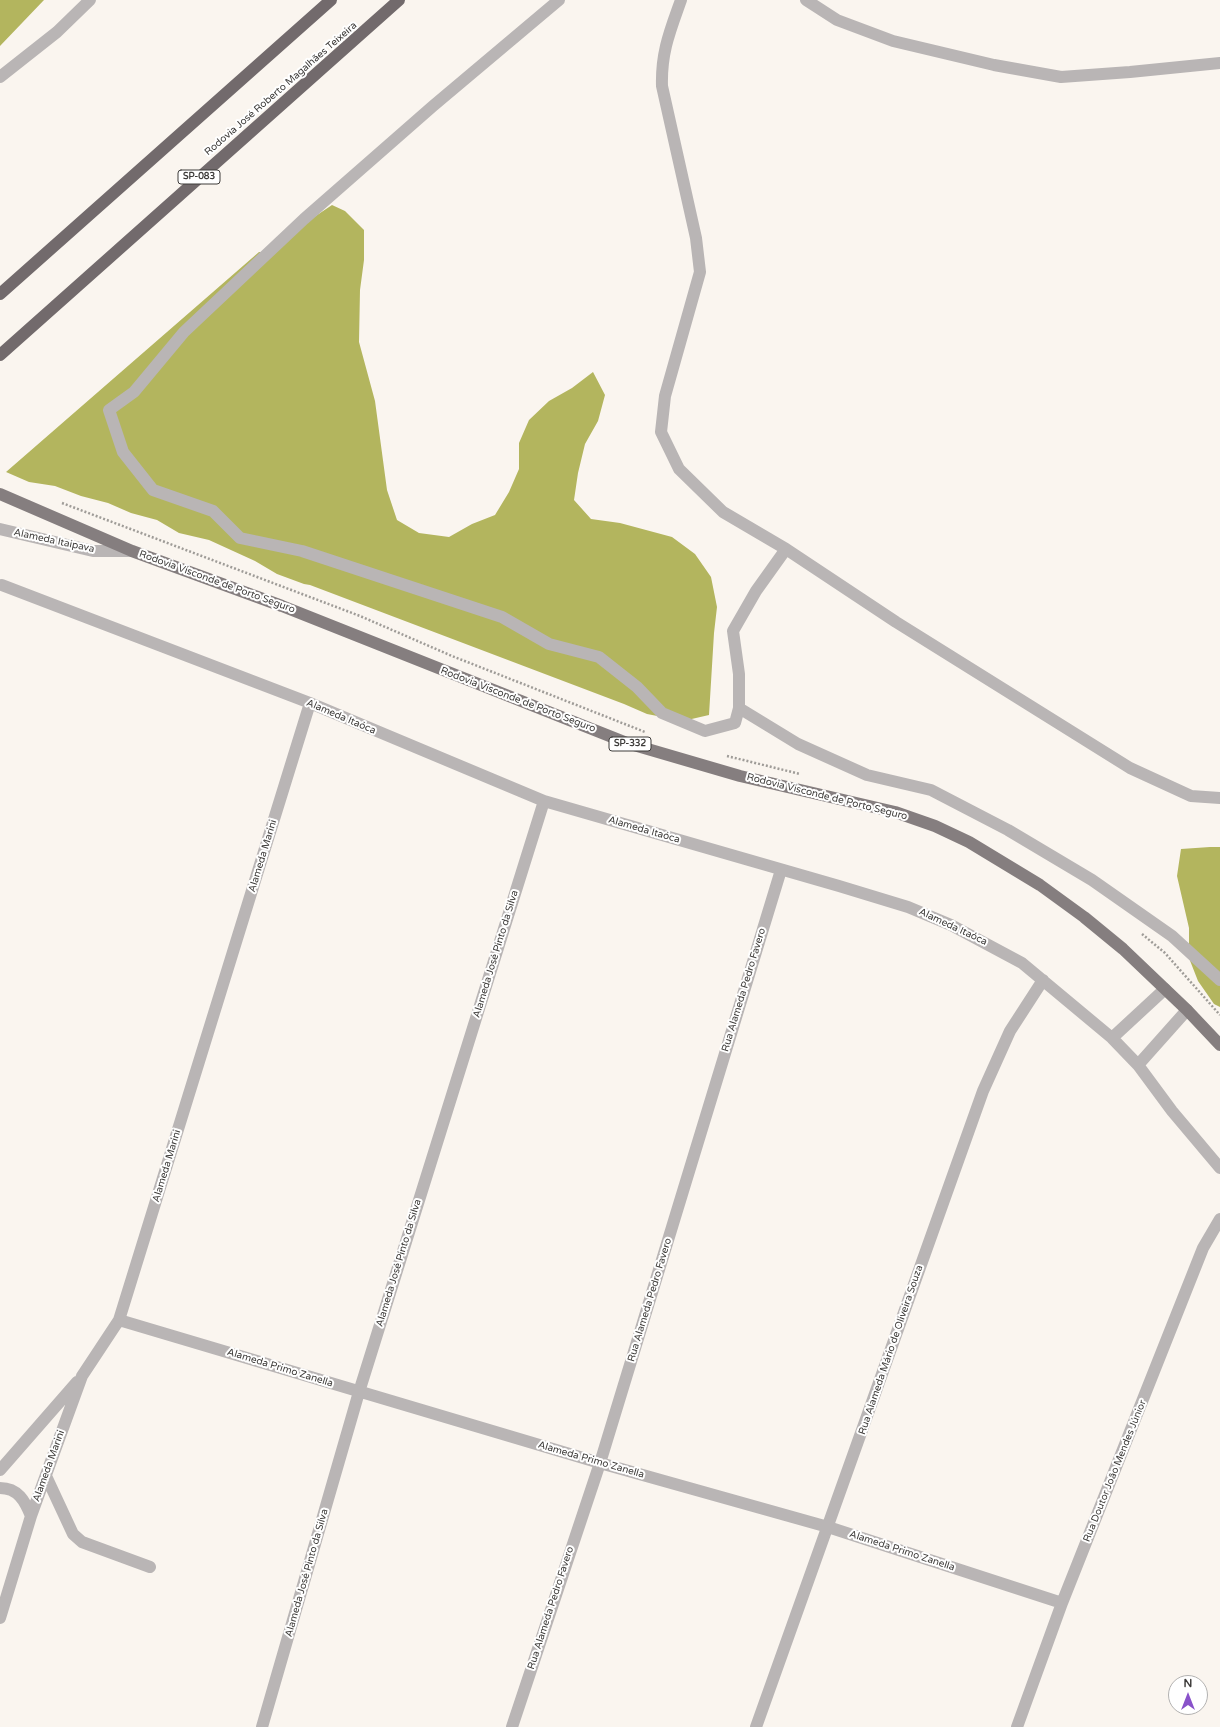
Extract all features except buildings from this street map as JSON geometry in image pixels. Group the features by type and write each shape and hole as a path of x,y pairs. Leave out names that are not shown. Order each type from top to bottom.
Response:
{"highway":[{"path":"0,294 331,0"},
{"name":"Rodovia José Roberto Magalhães Teixeira","path":"0,355 399,0"}],"main road":[{"name":"Rodovia Visconde de Porto Seguro","path":"0,494 132,550 282,606 627,743 740,776 895,812 934,826 969,842 1040,885 1084,917 1117,944 1165,989 1220,1045"}],"street":[{"path":"0,77 57,32 90,0"},
{"path":"558,0 433,106 304,219 184,332 134,392 109,410 123,452 153,490 213,511 240,538 302,551 502,616 550,644 599,657 637,688 662,713 705,731 735,723 739,708 740,674 733,631 756,591 786,549"},
{"path":"681,0 664,51 661,66 662,86 696,238 700,272 665,396 660,432 679,469 723,512 786,549 896,622 1130,768 1191,796 1220,798"},
{"path":"806,0 837,20 893,41 994,64 1061,77 1220,63"},
{"name":"Alameda Itaipava","path":"0,529 93,551 132,550"},
{"name":"Alameda Itaóca","path":"2,585 310,703 544,801 908,907 951,925 1022,963 1112,1038 1138,1065 1172,1111 1220,1168"},
{"name":"Alameda Marini","path":"0,1618 31,1516 82,1376 119,1320 310,703"},
{"path":"739,708 798,744 867,775 931,790 1008,830 1092,880 1172,936 1220,980"},
{"name":"Alameda José Pinto da Silva","path":"262,1727 359,1392 544,801"},
{"name":"Rua Alameda Pedro Favero","path":"512,1727 600,1463 781,870"},
{"name":"Rua Alameda Mário de Oliveira Souza","path":"756,1727 983,1091 1010,1031 1042,980"},
{"path":"1112,1038 1165,989"},
{"path":"1138,1065 1187,1010"},
{"name":"Rua Doutor João Mendes Júnior","path":"1017,1727 1062,1603 1203,1248 1220,1219"},
{"name":"Alameda Primo Zanella","path":"119,1320 600,1463 828,1528 1062,1603"},
{"path":"0,1470 82,1376"},
{"path":"46,1476 73,1534 82,1542 150,1567"},
{"path":"0,1488 20,1494 31,1516"}],"path":[{"path":"58,502 353,613 452,656 650,734"},
{"path":"724,755 805,775"},
{"path":"1137,930 1165,953 1220,1015"}],"shaded area":[{"path":"0,0 44,0 0,46"},
{"path":"332,205 345,211 364,230 364,260 360,290 359,342 375,401 387,490 397,520 419,533 449,537 472,524 495,515 509,492 519,469 519,443 529,420 549,401 572,388 593,372 605,395 598,421 585,444 578,473 574,500 591,519 620,523 672,537 695,554 711,577 717,607 709,715 683,721 647,714 310,585 277,574 255,561 209,540 179,533 157,520 131,513 108,503 81,496 55,486 29,482 6,472 259,252 262,252"},
{"path":"1220,847 1220,1007 1214,1004 1198,981 1189,958 1189,928 1177,876 1181,849"}]}
